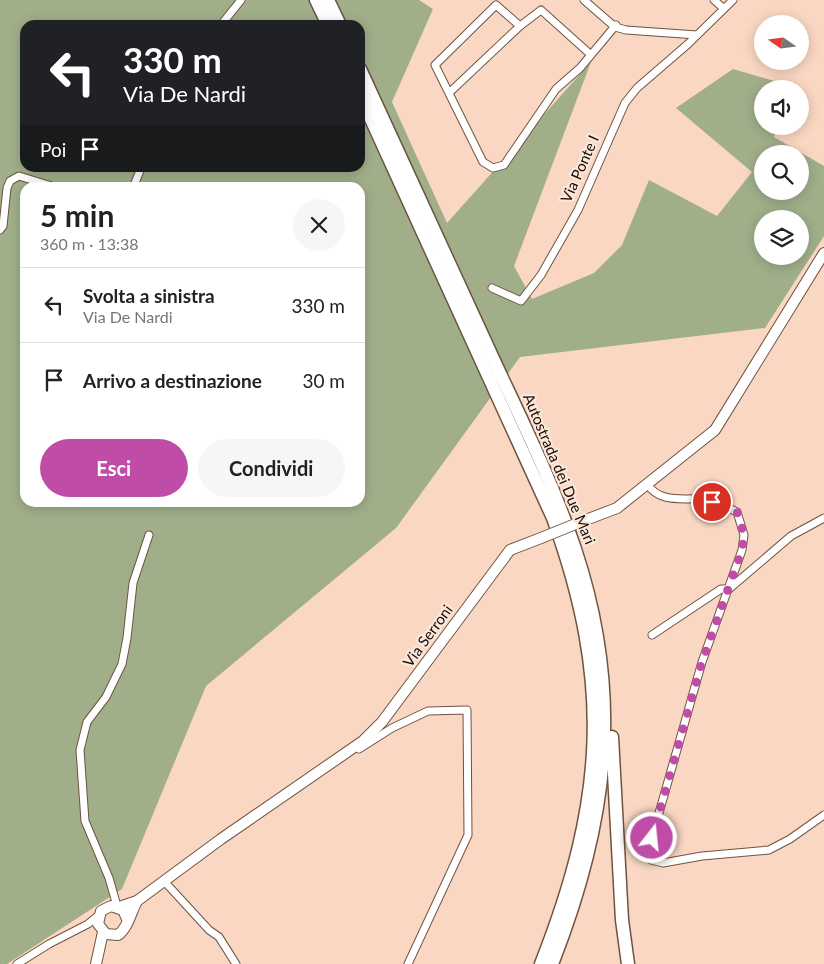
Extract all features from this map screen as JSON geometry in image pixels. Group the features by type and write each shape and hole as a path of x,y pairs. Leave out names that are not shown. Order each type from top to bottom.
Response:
{"highway":[{"path":"316,0 326,20"},
{"path":"328,0 338,20"},
{"name":"Autostrada dei Due Mari","path":"365,80 475,332 553,518 574,581 581,609 591,665 595,725 591,786 583,831 570,883 541,964"},
{"name":"Autostrada dei Due Mari","path":"365,105 563,515 585,578 597,633 606,724 602,787 594,834 580,887 552,964"},
{"path":"563,515 579,547 590,577 603,632 610,692 622,920 628,964"},
{"path":"535,964 583,831"}],"main road":[{"name":"Via Serroni","path":"100,950 114,936 126,928 128,919 137,901 221,839 367,742 510,550 616,508 715,430 824,253"},
{"name":"Via Serroni","path":"96,964 100,950 101,930 99,915 114,904 137,901"},
{"path":"114,904 128,919"},
{"path":"101,930 114,936"}],"street":[{"path":"224,20 241,0"},
{"path":"584,0 616,26 626,30 697,35"},
{"path":"714,0 722,8"},
{"name":"Via Ponte I","path":"492,288 521,301 542,275 578,210 625,103 637,88 697,35 722,8 733,0"},
{"path":"520,26 496,4 436,65 483,162 493,168 504,165 556,89 580,68 590,54 616,26"},
{"path":"450,92 520,26 540,10 590,54"},
{"path":"0,230 4,226 7,188 10,181 18,176 38,182"},
{"path":"647,484 656,495 723,504 737,512 744,535 742,550 702,662 649,849 651,860 663,863 702,856 769,850 790,839 824,815"},
{"path":"652,634 721,588 729,589 791,536 808,524 824,518"},
{"path":"114,904 109,878 85,821 80,750 87,722 110,690 122,664 133,583 149,535"},
{"path":"367,742 428,711 467,710 468,835 408,964"},
{"path":"164,881 209,930 219,937 236,964"},
{"path":"17,964 49,944 88,924 99,915"},
{"path":"88,924 101,930"}],"green space":[{"path":"0,0 419,0 433,9 392,102 447,223 591,62 514,266 532,299 594,273 622,245 649,180 717,216 752,172 676,108 733,69 771,80 754,80 754,135 775,135 774,137 788,145 754,145 754,200 809,200 809,157 824,166 824,236 809,259 809,210 754,210 754,265 805,265 765,328 520,357 396,528 206,686 122,889 7,964 0,964"}],"route":[{"path":"652,838 702,662 742,550 744,535 737,512 723,504 712,502"}]}
